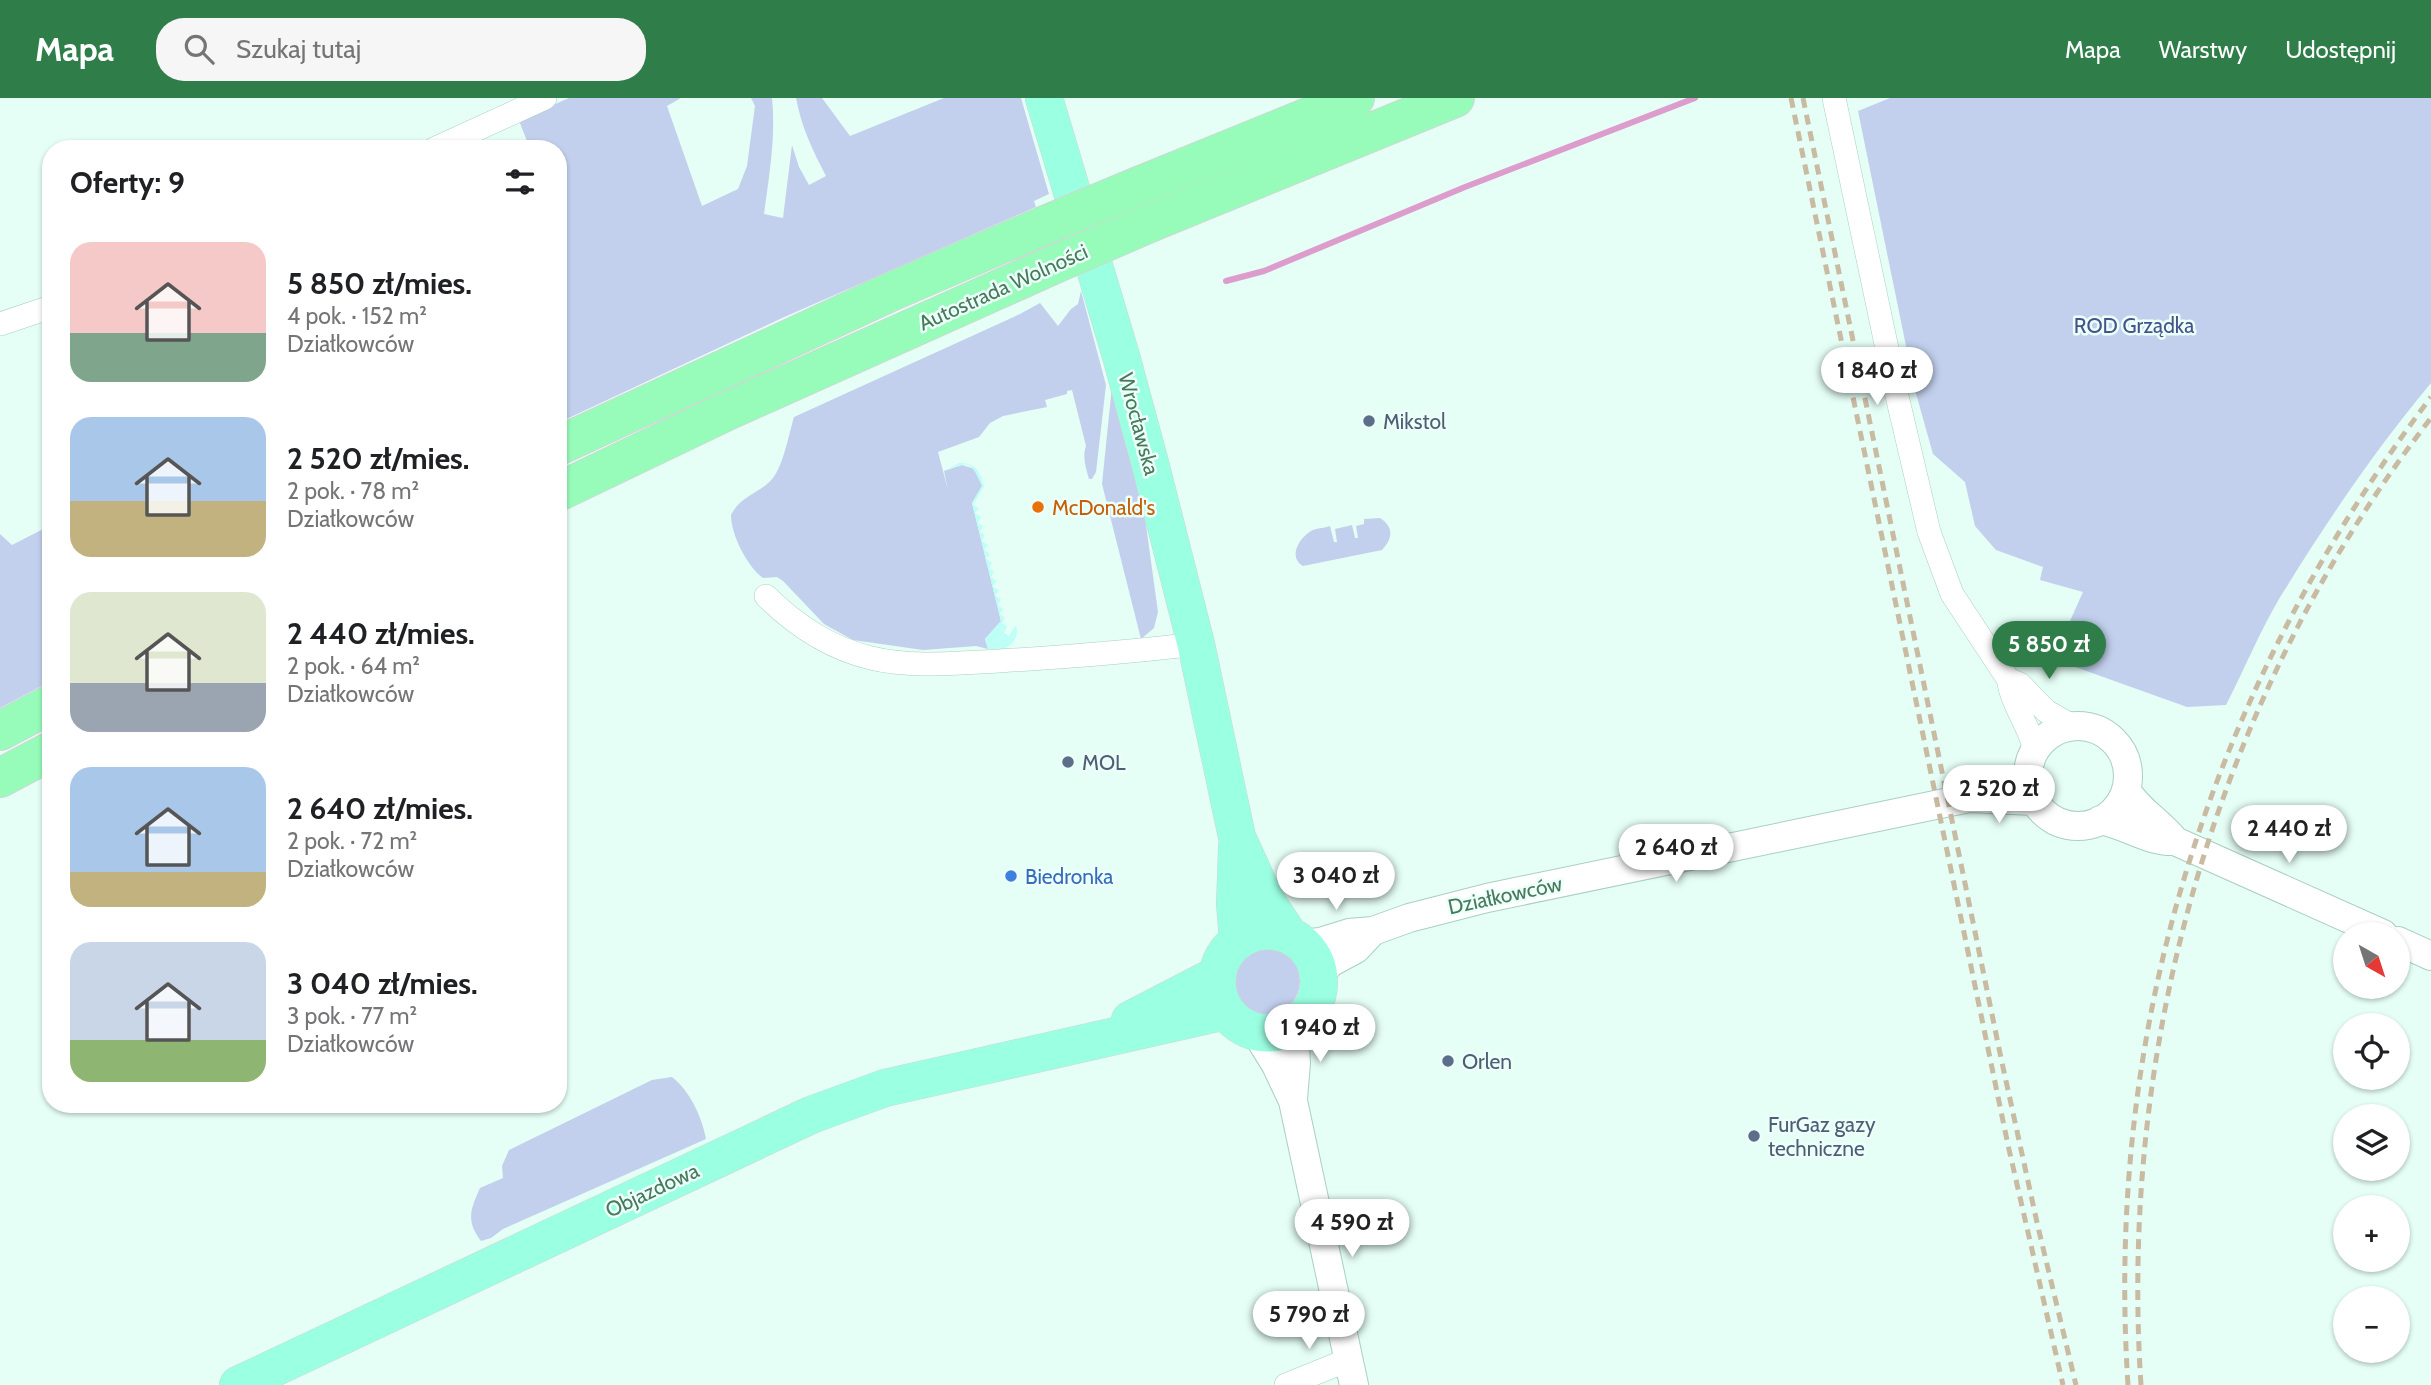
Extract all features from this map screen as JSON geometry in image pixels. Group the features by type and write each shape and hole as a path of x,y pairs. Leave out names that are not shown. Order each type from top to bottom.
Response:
{"highway":[{"name":"Autostrada Wolności","path":"567,442 775,344 1043,226 1355,98"},
{"name":"Autostrada Wolności","path":"567,488 727,411 1055,264 1455,98"},
{"path":"0,731 42,709"},
{"path":"0,778 42,756"}],"main road":[{"name":"Wrocławska","path":"1044,98 1128,382 1196,643 1237,837 1265,899 1296,940"},
{"name":"Wrocławska","path":"1237,837 1238,941"},
{"path":"1262,931 1276,931 1296,940 1311,956 1317,970 1318,986 1314,1003 1306,1015 1294,1025 1275,1032 1240,1021 1220,1000 1217,975 1228,950 1249,934 1262,931"},
{"name":"Objazdowa","path":"1083,1045 1217,975"},
{"name":"Objazdowa","path":"239,1385 811,1115 885,1088 1083,1045 1240,1021"}],"street":[{"path":"454,140 545,98"},
{"path":"1834,98 1928,532 1952,594 2008,680 2010,694 2027,726 2032,760 2029,786 2034,801 2045,814 2059,823 2075,826 2092,824 2107,817 2119,805 2126,790 2129,773 2125,757 2116,743 2103,732 2088,726 2071,726 2056,731 2042,740 2032,760"},
{"path":"0,324 42,310"},
{"path":"766,596 801,626 832,645 871,658 890,661 966,663 1098,655 1196,643"},
{"path":"2008,680 2020,684 2046,711 2071,726"},
{"name":"Działkowców","path":"1969,798 2032,760"},
{"path":"2126,790 2143,811 2175,841"},
{"name":"Działkowców","path":"1296,940 1320,942 1349,933 1373,931 1409,918 1487,898 1969,798 2034,801"},
{"path":"2101,820 2124,826 2155,840 2175,841 2356,922"},
{"name":"Działkowców","path":"1318,978 1329,964 1356,949 1373,931"},
{"path":"2410,946 2431,956"},
{"path":"1240,1021 1276,1065 1293,1101 1351,1372 1286,1385"},
{"path":"1293,1101 1296,1063 1294,1025"}],"green space":[{"path":"569,98 681,98 667,106 702,206 738,189 747,166 755,106 751,98 772,98 773,142 764,214 783,218 792,145 799,167 809,185 826,176 808,138 796,98 822,98 850,136 944,98 1021,98 1049,194 1034,201 1036,207 782,318 567,419 567,140 527,140 521,119"},
{"name":"ROD Grządka","path":"1890,98 2431,98 2431,383 2370,461 2296,571 2265,625 2226,705 2187,707 2053,659 2083,592 2040,580 2043,567 1996,550 1975,526 1965,482 1933,454 1915,390 1858,111"},
{"path":"1081,291 1106,385 1096,472 1092,479 1089,479 1086,467 1086,446 1072,390 1045,400 1047,407 1003,416 990,423 979,437 938,452 948,490 944,471 962,465 975,469 982,486 972,503 1001,621 985,639 988,649 976,646 923,650 853,640 824,624 783,581 777,577 763,578 751,566 737,541 731,515 741,502 765,486 775,475 784,455 794,417 1040,303 1058,326 1078,304"},
{"path":"1112,386 1139,474 1158,612 1154,628 1141,639 1102,484"},
{"path":"1380,518 1390,529 1388,541 1382,550 1303,566 1298,562 1297,547 1313,530 1330,526 1334,542 1337,542 1335,529 1352,525 1355,538 1358,538 1356,526 1364,524 1364,519"},
{"path":"42,530 42,686 0,708 0,534 12,545"},
{"path":"1273,947 1294,962 1300,974 1298,994 1290,1005 1273,1015 1259,1015 1242,1005 1234,994 1232,974 1242,957 1253,949"},
{"path":"672,1077 694,1105 706,1139 481,1241 471,1221 474,1203 480,1188 503,1178 502,1166 509,1150 652,1080"}],"sand":[{"path":"959,463 970,464 976,469 984,486 973,505 979,508 975,513 981,517 978,523 983,526 980,532 985,535 982,541 988,545 984,550 990,554 986,559 992,563 989,568 994,572 991,577 996,581 993,587 999,590 995,596 1001,599 998,605 1003,609 1000,614 1005,618 1002,623 1007,626 1004,633 1009,636 1016,625 1017,629 1015,639 1005,649 988,649 985,639 1001,621 972,503 982,486 969,465 959,465 944,471"}],"waterway":[{"path":"1226,281 1264,271 1465,187 1695,98"}],"railway":[{"path":"1791,98 2008,1145 2063,1385"},
{"path":"1803,98 2001,1058 2076,1385"},
{"path":"2128,1385 2125,1250 2135,1118 2156,989 2189,863 2233,741 2288,622 2354,508 2431,397"},
{"path":"2141,1385 2138,1256 2147,1128 2167,1000 2198,875 2240,753 2293,636 2357,524 2431,418"}],"place":[{"name":"Mikstol","path":"1369,421"},
{"name":"McDonald's","path":"1038,507"},
{"name":"MOL","path":"1068,762"},
{"name":"Biedronka","path":"1011,876"},
{"name":"Orlen","path":"1448,1061"},
{"name":"FurGaz gazy techniczne","path":"1754,1136"}]}
